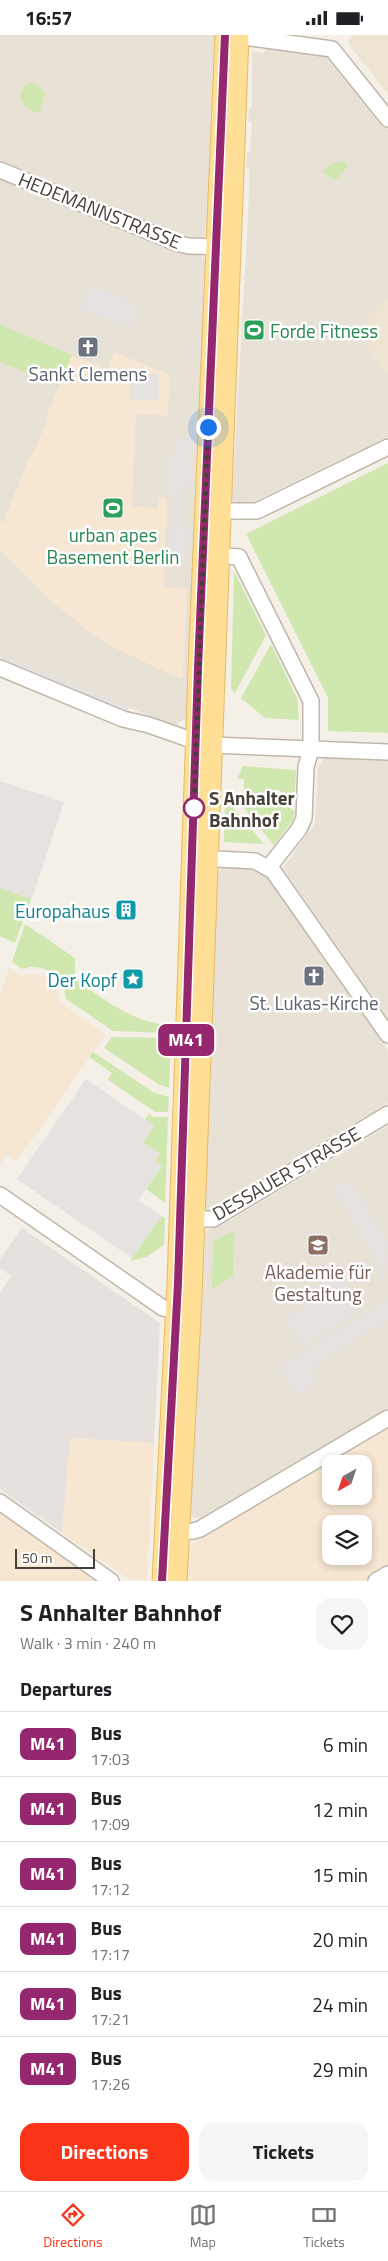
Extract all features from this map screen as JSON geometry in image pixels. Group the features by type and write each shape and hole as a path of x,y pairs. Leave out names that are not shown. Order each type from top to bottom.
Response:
{"main road":[{"path":"224,247 225,35"},
{"path":"162,1581 172,1533 184,1313 224,247 239,35"},
{"path":"172,1533 177,1581"}],"street":[{"path":"225,35 239,35 332,49 339,55 388,119"},
{"name":"HEDEMANNSTRASSE","path":"0,170 170,241 189,246 224,247"},
{"path":"213,511 250,512 263,509 388,447"},
{"path":"211,555 239,557 311,701 311,749 306,767 303,822 269,867"},
{"path":"0,668 123,719 149,725 204,744 388,752"},
{"path":"200,858 250,860 269,867 278,877 388,1035"},
{"name":"DESSAUER STRASSE","path":"187,1219 213,1219 388,1114"},
{"path":"0,1195 163,1307 184,1313"},
{"path":"172,1533 200,1529 388,1418"},
{"path":"0,1502 110,1581"},
{"path":"376,1581 388,1574"}],"shaded area":[{"path":"0,35 218,35 211,222 206,223 205,235 192,237 170,231 0,160"},
{"path":"350,35 388,35 388,94 347,42 352,38"},
{"path":"266,44 322,52 334,58 388,130 388,437 253,502 238,503 232,501 250,169 246,168 247,153 250,153 252,122 248,121 249,108 252,108 252,51 264,53"},
{"path":"0,180 167,249 202,256 205,259 205,268 209,269 199,505 195,505 195,511 199,511 191,711 187,711 185,720 178,723 176,727 0,654"},
{"path":"89,284 140,305 130,329 79,308"},
{"path":"388,298 388,375 366,346 368,314"},
{"path":"114,352 170,375 168,416 136,414 132,506 158,508 159,497 167,498 164,587 187,589 183,677 176,677 115,648 87,630 46,597 0,549 0,521 3,522 31,453 33,453 47,421 45,419 72,355 107,370"},
{"path":"129,374 159,374 159,400 129,400"},
{"path":"176,437 193,437 191,486 182,486 181,528 189,528 188,562 168,561 173,495 165,494 166,457 175,457"},
{"path":"0,654 129,707 127,711 0,658"},
{"path":"326,755 339,755 340,758 388,760 388,1019 283,868 315,823 318,767"},
{"path":"0,781 64,802 32,899 0,888"},
{"path":"222,868 252,870 263,874 270,881 388,1051 388,1103 220,1204 219,1209 210,1212 205,1208 213,880 218,880 218,872"},
{"path":"9,968 21,976 34,973 47,977 57,988 59,1002 106,1034 17,1161 7,1154 0,1164 0,995"},
{"path":"86,1079 154,1126 143,1142 160,1154 155,1161 162,1166 138,1200 162,1216 132,1258 17,1179"},
{"path":"388,1126 388,1408 201,1518 192,1517 190,1507 186,1506 204,1233 224,1220 229,1221"},
{"path":"350,1179 388,1241 386,1285 377,1269 380,1267 366,1243 362,1245 355,1232 358,1230 333,1189"},
{"path":"22,1228 160,1323 154,1443 70,1438 62,1533 0,1489 0,1293 11,1276 0,1268 0,1259"},
{"path":"336,1267 361,1308 303,1348 285,1319 324,1294 316,1279"},
{"path":"388,1300 388,1320 310,1368 318,1382 296,1396 278,1367"},
{"path":"388,1429 388,1567 364,1581 182,1581 190,1545 322,1468 322,1505 372,1505 372,1455 344,1455"},
{"path":"70,1438 154,1443 149,1548 146,1559 148,1558 147,1581 127,1578 62,1533"},
{"path":"0,1513 25,1527 24,1529 71,1562 75,1561 98,1581 0,1581"}],"green space":[{"path":"31,83 38,85 45,94 40,111 36,113 26,108 20,96 25,85"},
{"path":"341,161 348,165 337,179 331,178 323,171 331,164"},
{"path":"0,325 72,355 59,386 0,362"},
{"path":"388,463 388,733 328,731 328,698 246,534"},
{"path":"234,571 266,635 235,693 231,689"},
{"path":"271,644 297,698 299,720 265,718 241,698"},
{"path":"243,766 296,770 295,791 290,799 277,789 273,794 295,812 292,821 274,845 243,807 244,779 237,779"},
{"path":"225,806 232,806 264,844 224,842"},
{"path":"0,888 31,899 15,943 0,936"},
{"path":"25,924 75,958 75,979 132,1015 144,1020 171,1025 171,1033 113,1031 66,999 61,984 52,973 38,967 22,969 12,962"},
{"path":"112,1037 171,1038 169,1088 158,1084 104,1048"},
{"path":"93,1052 153,1092 169,1097 168,1112 155,1112 108,1080 112,1073 89,1057"},
{"path":"149,1114 153,1117 168,1117 165,1203 146,1189 162,1166 155,1161 160,1154 143,1142 154,1126 145,1119"},
{"path":"161,1216 165,1218 164,1245 146,1257 130,1261"},
{"path":"234,1230 233,1276 212,1289 213,1242"}],"bus line":[{"name":"M41","path":"162,1581 178,1283 198,668 225,35"}],"place":[{"name":"Forde Fitness","path":"254,330"},
{"name":"Sankt Clemens","path":"88,347"},
{"name":"urban apes Basement Berlin","path":"113,508"},
{"name":"S Anhalter Bahnhof","path":"194,808"},
{"name":"Europahaus","path":"126,910"},
{"name":"St. Lukas-Kirche","path":"314,976"},
{"name":"Der Kopf","path":"133,979"},
{"name":"Akademie für Gestaltung","path":"318,1245"}],"route":[{"path":"194,808 208,427"}]}
